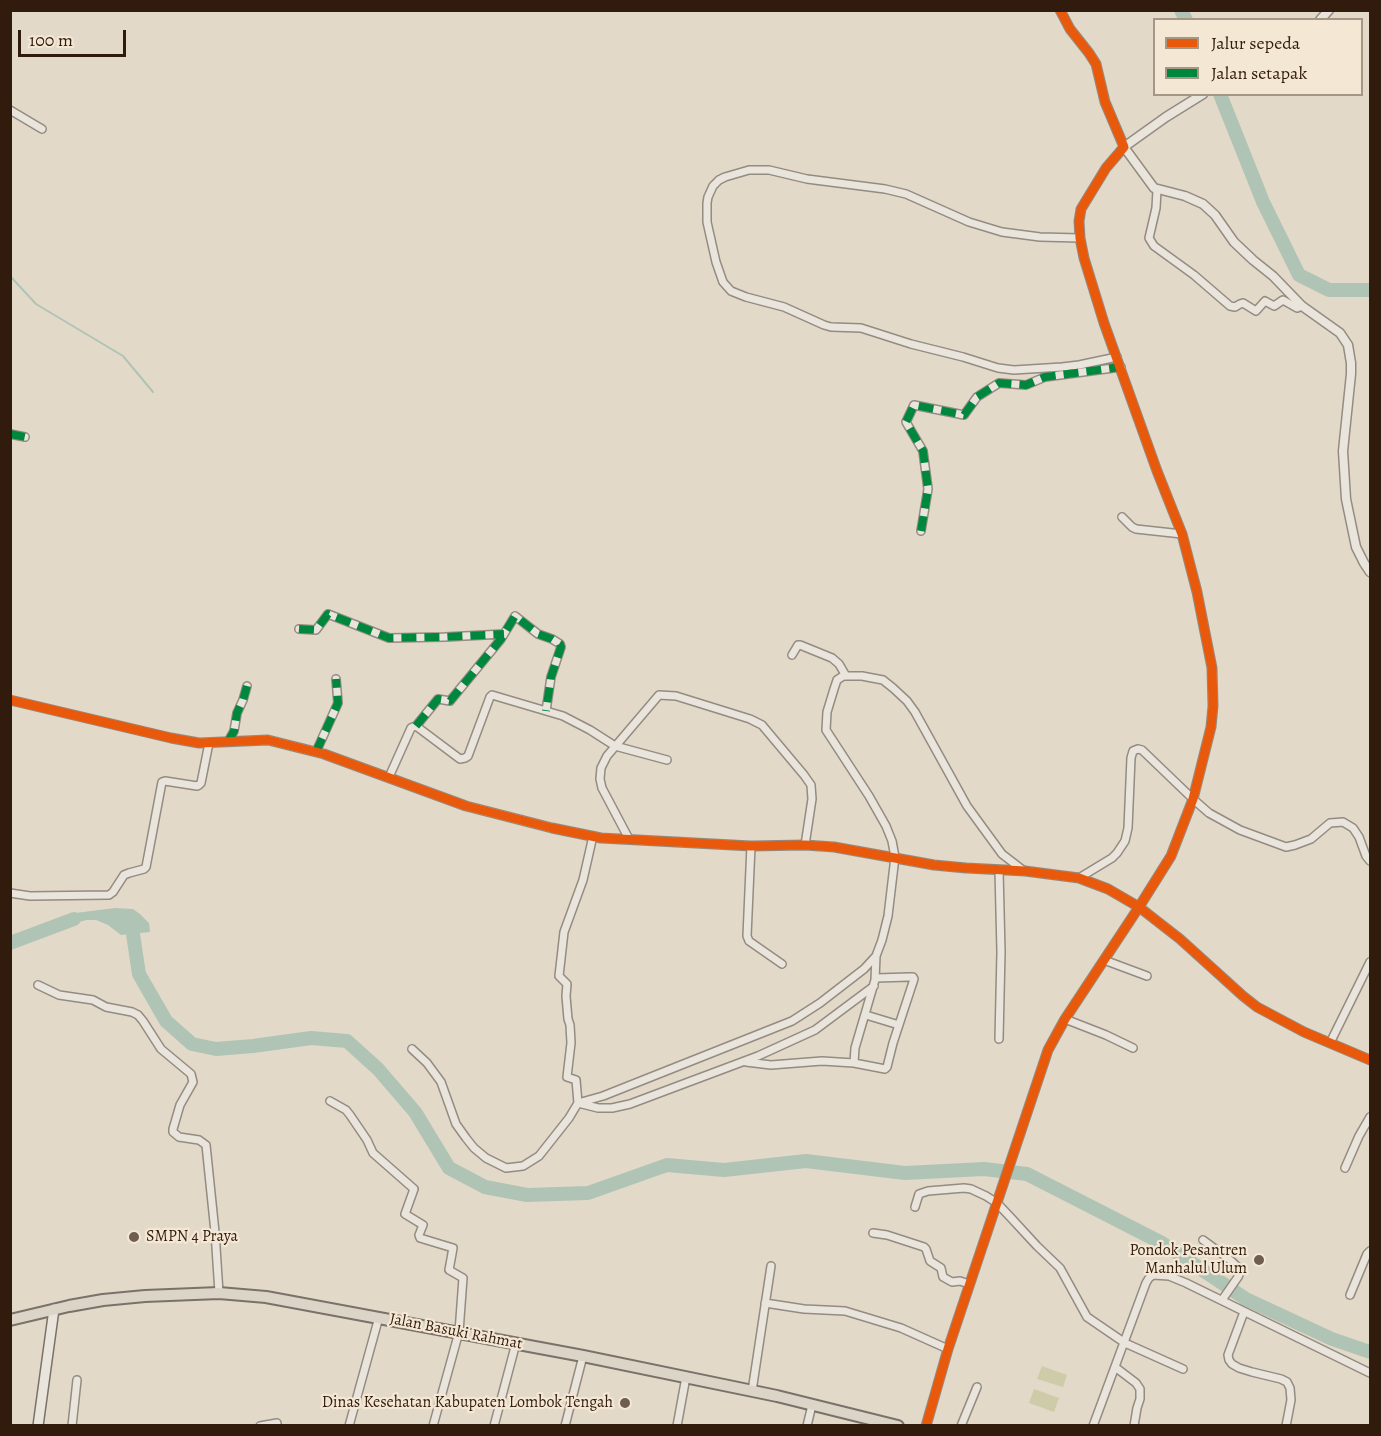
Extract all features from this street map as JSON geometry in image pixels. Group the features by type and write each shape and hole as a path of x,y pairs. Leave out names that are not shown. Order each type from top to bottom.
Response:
{"main road":[{"name":"Jalan Basuki Rahmat","path":"10,1320 103,1300 145,1296 219,1293 266,1297 583,1356 752,1391 898,1425"},
{"path":"38,1425 54,1309"}],"street":[{"path":"1060,10 1070,29 1096,64 1105,102 1124,147 1150,184 1157,190 1185,196 1203,204 1215,215 1234,242 1273,276 1302,306 1340,333 1348,345 1351,374 1343,451 1346,499 1356,546 1371,572"},
{"path":"926,1425 969,1284 1048,1050 1065,1019 1171,856 1193,799 1211,727 1213,686 1209,651 1182,534 1104,323 1084,258 1078,226 1080,209 1106,168 1124,147 1200,96"},
{"path":"10,110 42,129"},
{"path":"1080,238 1040,237 1002,232 969,222 906,194 807,179 769,170 749,170 724,177 713,186 707,203 707,222 723,282 731,291 746,297 784,307 831,327 861,328 998,368 1014,370 1062,367 1117,357"},
{"path":"1157,190 1156,208 1149,238 1154,246 1194,275 1230,306 1244,303 1258,310 1265,301 1274,306 1283,300 1297,308 1302,306"},
{"path":"921,531 928,489 923,451 906,422 914,405 964,415 977,397 999,383 1026,385 1045,377 1121,367"},
{"path":"10,434 25,437"},
{"path":"1122,517 1136,529 1182,534"},
{"path":"299,629 316,630 328,614 389,638 504,634"},
{"path":"390,777 411,728 416,726 438,699 450,700 504,634 515,616 538,634 552,639 561,647 551,677 546,711"},
{"path":"792,655 800,645 832,658 839,664 846,676"},
{"path":"854,1063 855,1048 875,982 876,956 888,916 896,857 890,835 880,815 826,730 827,712 837,680 846,676 862,676 883,681 907,701 967,806 1000,852 1024,871"},
{"path":"316,752 338,703 336,679"},
{"path":"228,742 234,731 237,713 247,686"},
{"path":"416,726 463,760 468,756 491,695 563,716 615,746 667,760"},
{"path":"629,839 602,788 601,768 607,756 659,695 676,696 750,719 762,725 811,785 812,799 805,845"},
{"path":"10,700 171,738 210,743 268,740 316,752 466,806 601,838 751,846 834,847 934,865 1024,871 1079,878 1108,889 1139,907 1180,939 1257,1007 1304,1032 1371,1060"},
{"path":"10,892 30,896 109,895 124,875 144,869 162,782 200,785 210,743"},
{"path":"1079,878 1112,858 1125,841 1128,828 1131,758 1134,750 1138,749 1142,750 1209,813 1240,830 1286,847 1311,839 1330,823 1347,823 1359,837 1366,856 1371,861"},
{"path":"412,1049 427,1062 441,1083 456,1124 474,1148 486,1158 506,1168 523,1166 539,1156 578,1103 576,1080 567,1077 571,1043 566,996 567,984 558,976 564,932 583,880 592,836"},
{"path":"751,846 747,936 750,941 782,964"},
{"path":"999,870 1002,952 999,1039"},
{"path":"578,1103 792,1021 850,980 876,956"},
{"path":"1104,960 1147,976"},
{"path":"1330,1043 1371,962"},
{"path":"578,1103 598,1108 630,1104 744,1062 815,1030 875,982 914,978 887,1068 829,1061 771,1065 744,1062"},
{"path":"38,985 59,995 93,1000 111,1008 132,1012 143,1021 161,1049 191,1074 193,1082 180,1106 173,1132 179,1137 199,1140 206,1145 219,1293"},
{"path":"866,1015 899,1026"},
{"path":"1065,1019 1133,1048"},
{"path":"330,1101 346,1110 368,1140 373,1153 414,1189 405,1213 406,1216 423,1226 419,1237 453,1248 450,1271 464,1279 459,1332 434,1425"},
{"path":"1345,1168 1359,1136 1371,1117"},
{"path":"915,1207 921,1192 958,1188 971,1189 997,1203 1060,1268 1087,1317 1125,1343 1183,1369"},
{"path":"873,1233 924,1247 930,1262 941,1268 942,1277 952,1282 960,1281 969,1284"},
{"path":"1203,1240 1241,1271 1222,1300"},
{"path":"1350,1295 1367,1254 1371,1251"},
{"path":"752,1391 771,1266"},
{"path":"1093,1425 1146,1283 1153,1275 1169,1276 1186,1283 1371,1373"},
{"path":"765,1303 804,1309 845,1311 901,1328 948,1349"},
{"path":"1244,1312 1228,1355 1229,1360 1239,1368 1287,1382 1291,1400 1287,1425"},
{"path":"349,1425 379,1317"},
{"path":"494,1425 516,1343"},
{"path":"565,1425 583,1356"},
{"path":"1115,1367 1140,1389 1134,1425"},
{"path":"677,1425 686,1377"},
{"path":"72,1425 77,1380"},
{"path":"961,1425 977,1387"},
{"path":"807,1425 812,1405"},
{"path":"260,1425 277,1423"}],"shaded area":[{"path":"115,908 133,909 149,923 150,932 121,935 108,925 96,920 74,923 75,913"},
{"path":"1042,1366 1067,1375 1063,1387 1037,1379"},
{"path":"1034,1389 1059,1398 1054,1412 1029,1403"}],"waterway":[{"path":"1181,10 1185,18"},
{"path":"1221,96 1263,202 1299,275 1329,290 1370,290"},
{"path":"10,276 36,304 123,356 153,392"},
{"path":"10,943 74,919"},
{"path":"133,934 139,974 166,1021 192,1044 216,1049 311,1038 347,1041 378,1069 415,1112 449,1168 485,1187 527,1195 588,1193 667,1165 724,1170 806,1161 905,1173 984,1169 1027,1174 1162,1243 1246,1299 1332,1339 1370,1352"}],"marked path":[{"path":"921,531 928,489 923,451 906,422 914,405 964,415 977,397 999,383 1026,385 1045,377 1121,367"},
{"path":"10,434 25,437"},
{"path":"299,629 316,630 328,614 389,638 504,634"},
{"path":"416,726 438,699 450,701 501,639 515,616 538,634 552,639 561,647 551,677 546,711"},
{"path":"316,752 338,703 336,679"},
{"path":"228,742 234,731 237,713 247,686"}],"cycle path":[{"path":"926,1426 948,1349 1048,1050 1065,1019 1171,856 1193,799 1211,727 1213,706 1212,668 1197,592 1182,534 1104,323 1080,238 1081,209 1106,168 1124,147 1105,102 1096,64 1070,29 1060,10"},
{"path":"10,700 199,743 268,740 324,754 466,806 601,838 751,846 834,847 934,865 1025,871 1079,878 1108,889 1139,907 1180,939 1257,1007 1304,1032 1370,1060"}],"place":[{"name":"SMPN 4 Praya","path":"134,1237"},
{"name":"Pondok Pesantren Manhalul Ulum","path":"1259,1260"},
{"name":"Dinas Kesehatan Kabupaten Lombok Tengah","path":"625,1403"}]}
